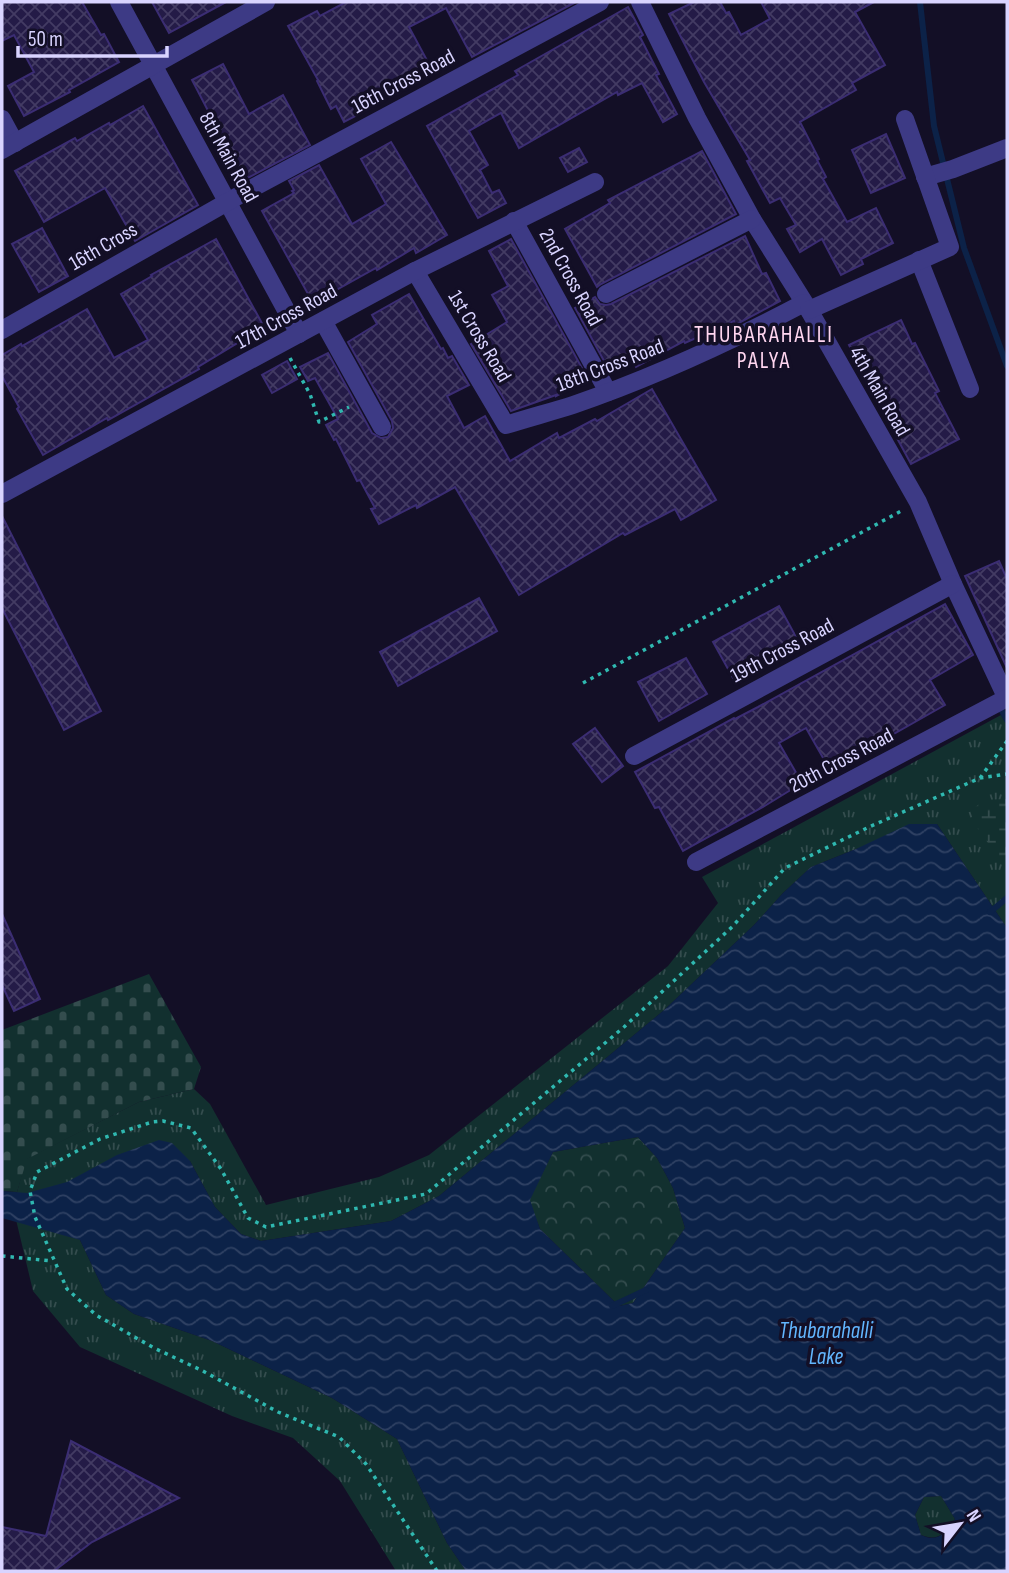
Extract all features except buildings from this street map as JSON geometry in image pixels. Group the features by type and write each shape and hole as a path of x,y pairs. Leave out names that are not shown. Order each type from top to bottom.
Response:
{"street":[{"name":"8th Main Road","path":"119,2 299,334"},
{"path":"2,119 8,146 266,2"},
{"name":"16th Cross Road","path":"228,201 600,2"},
{"name":"4th Main Road","path":"640,2 697,118 752,219 918,502 1007,698"},
{"path":"905,119 939,173 1007,148"},
{"name":"18th Cross Road","path":"506,425 572,405 662,370 950,247 939,173"},
{"name":"17th Cross Road","path":"2,494 415,271 595,181"},
{"name":"16th Cross","path":"2,330 228,201"},
{"path":"606,294 752,219"},
{"name":"2nd Cross Road","path":"514,221 608,391"},
{"path":"919,260 970,390"},
{"name":"1st Cross Road","path":"415,271 506,425"},
{"path":"323,321 382,427"},
{"name":"19th Cross Road","path":"634,756 953,584"},
{"name":"20th Cross Road","path":"696,862 1007,698"}],"path":[{"path":"283,344 310,394 319,422 366,398"},
{"path":"583,682 918,502"},
{"path":"980,778 1007,741"},
{"path":"437,1571 366,1464 339,1437 278,1412 154,1348 96,1315 67,1289 35,1217 30,1191 37,1172 100,1139 163,1121 191,1128 220,1169 248,1219 266,1227 426,1194 624,1027 732,927 785,868 980,778 1007,774"},
{"path":"2,1255 53,1261"}],"green space":[{"path":"1001,715 1007,725 1007,928 937,824 856,849 811,867 663,1011 439,1196 391,1221 261,1241 241,1234 215,1207 190,1161 80,1240 106,1295 134,1314 212,1341 332,1398 397,1439 447,1543 466,1571 396,1571 340,1481 293,1438 232,1416 80,1347 33,1291 13,1207 26,1159 139,1102 194,1089 210,1104 266,1205 379,1177 429,1155 668,966 718,903 702,877"},
{"path":"1007,799 1007,870 972,817 973,809 984,800"},
{"path":"149,974 201,1067 194,1089 139,1102 27,1159 17,1192 2,1191 2,1030"},
{"path":"638,1137 657,1158 673,1188 685,1228 633,1303 619,1306 540,1229 529,1200 553,1152"},
{"path":"941,1496 955,1519 937,1537 921,1535 915,1515 924,1497"}],"water":[{"name":"Thubarahalli Lake","path":"909,824 937,824 1007,928 1007,1571 466,1571 447,1543 397,1439 332,1398 212,1341 134,1314 106,1295 80,1240 2,1218 2,1191 27,1193 67,1182 117,1155 159,1140 172,1143 190,1161 215,1207 241,1234 261,1241 391,1221 439,1196 663,1011 811,867","holes":["638,1137 657,1158 673,1188 685,1228 633,1303 619,1306 540,1229 530,1200 553,1152","941,1496 955,1519 945,1532 937,1537 921,1535 915,1515 924,1497"]}],"waterway":[{"path":"920,2 934,126 964,248 1007,366"},
{"path":"1002,711 1007,720"},
{"path":"990,912 1007,898"},
{"path":"612,1306 646,1290"}],"district":[{"name":"THUBARAHALLI PALYA","path":"764,347"}]}
